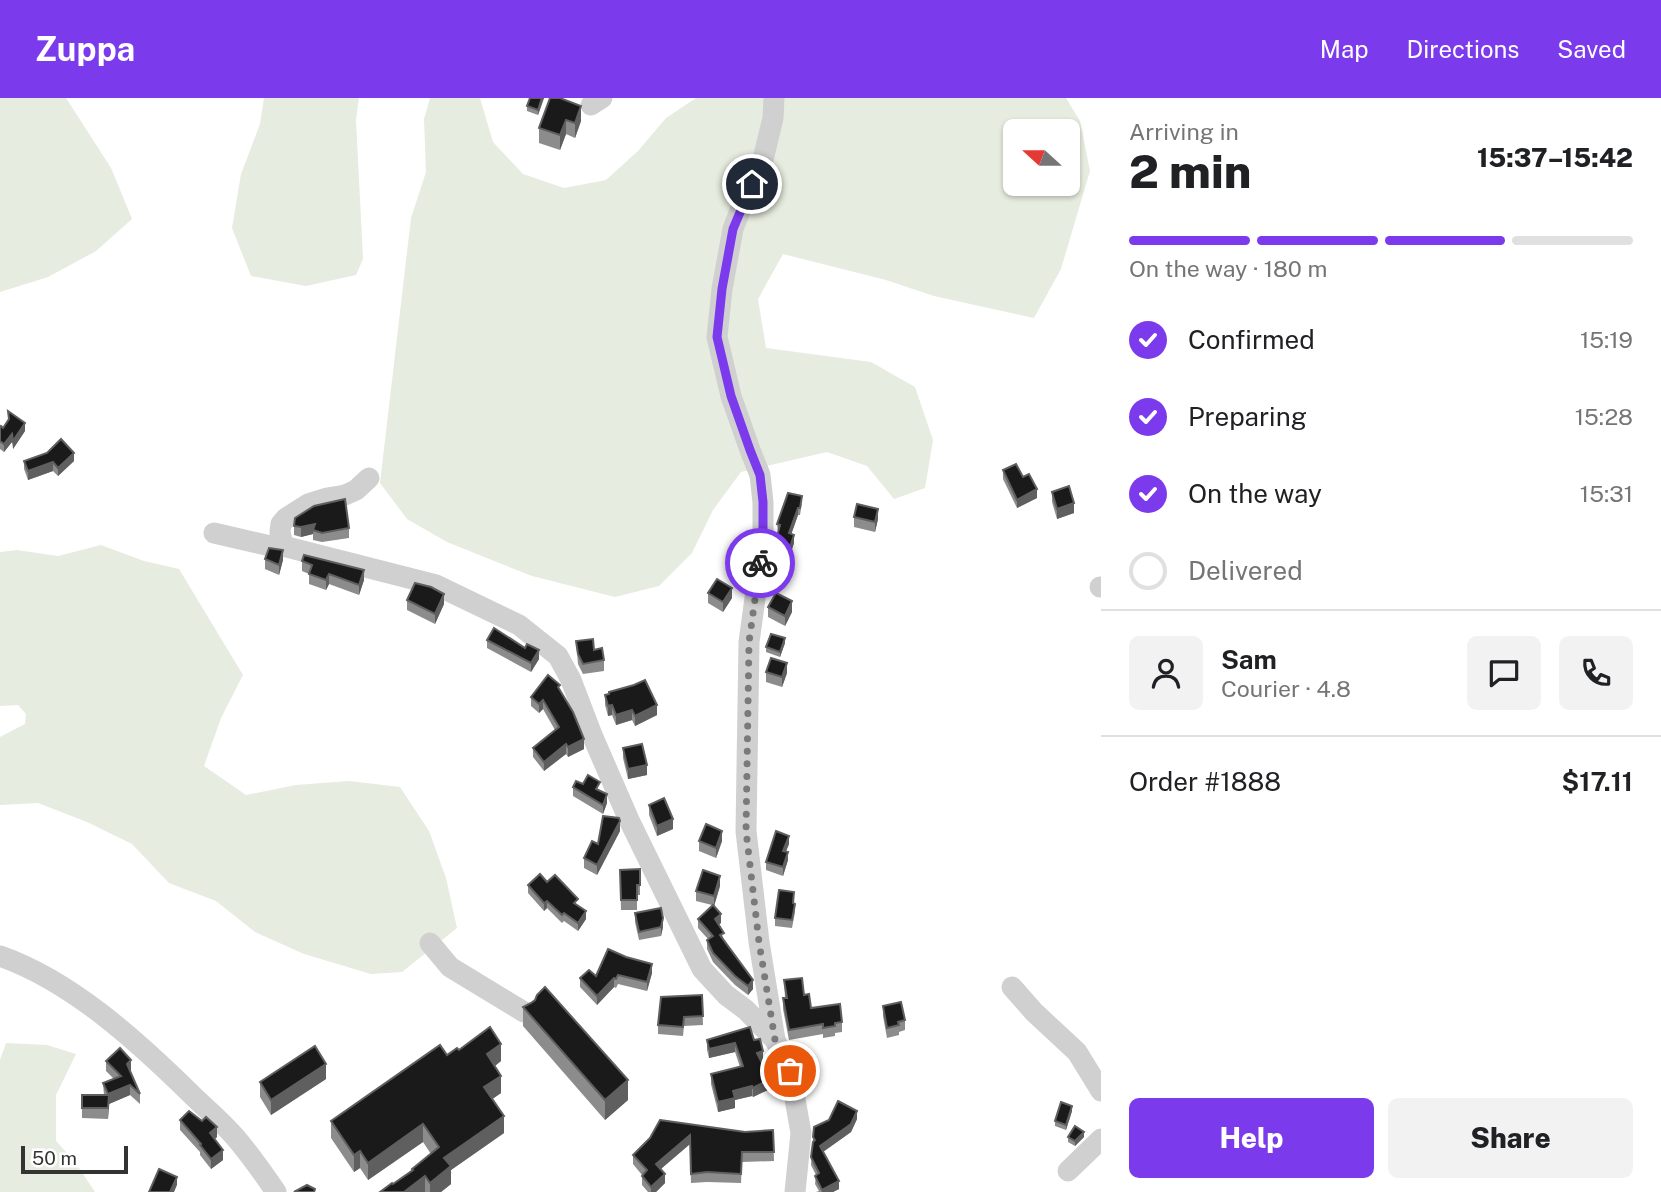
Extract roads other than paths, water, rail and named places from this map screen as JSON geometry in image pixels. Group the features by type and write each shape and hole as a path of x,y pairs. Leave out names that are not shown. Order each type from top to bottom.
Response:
{"street":[{"path":"774,98 773,118 761,168 744,200 733,229 717,337 731,396 760,475 763,502 763,540 749,642 746,831 759,942 775,1040 790,1071 801,1133 795,1192"},
{"path":"283,546 280,532 281,524 286,518 308,504 356,490 369,478"},
{"path":"214,533 266,545 283,546 436,585 519,625 558,656 571,680 629,820 702,969 775,1040"},
{"path":"430,943 450,968 524,1012"},
{"path":"0,956 58,983 155,1059 234,1135 276,1192"},
{"path":"1012,987 1034,1012 1077,1052 1101,1091"},
{"path":"1068,1171 1101,1139"}]}
